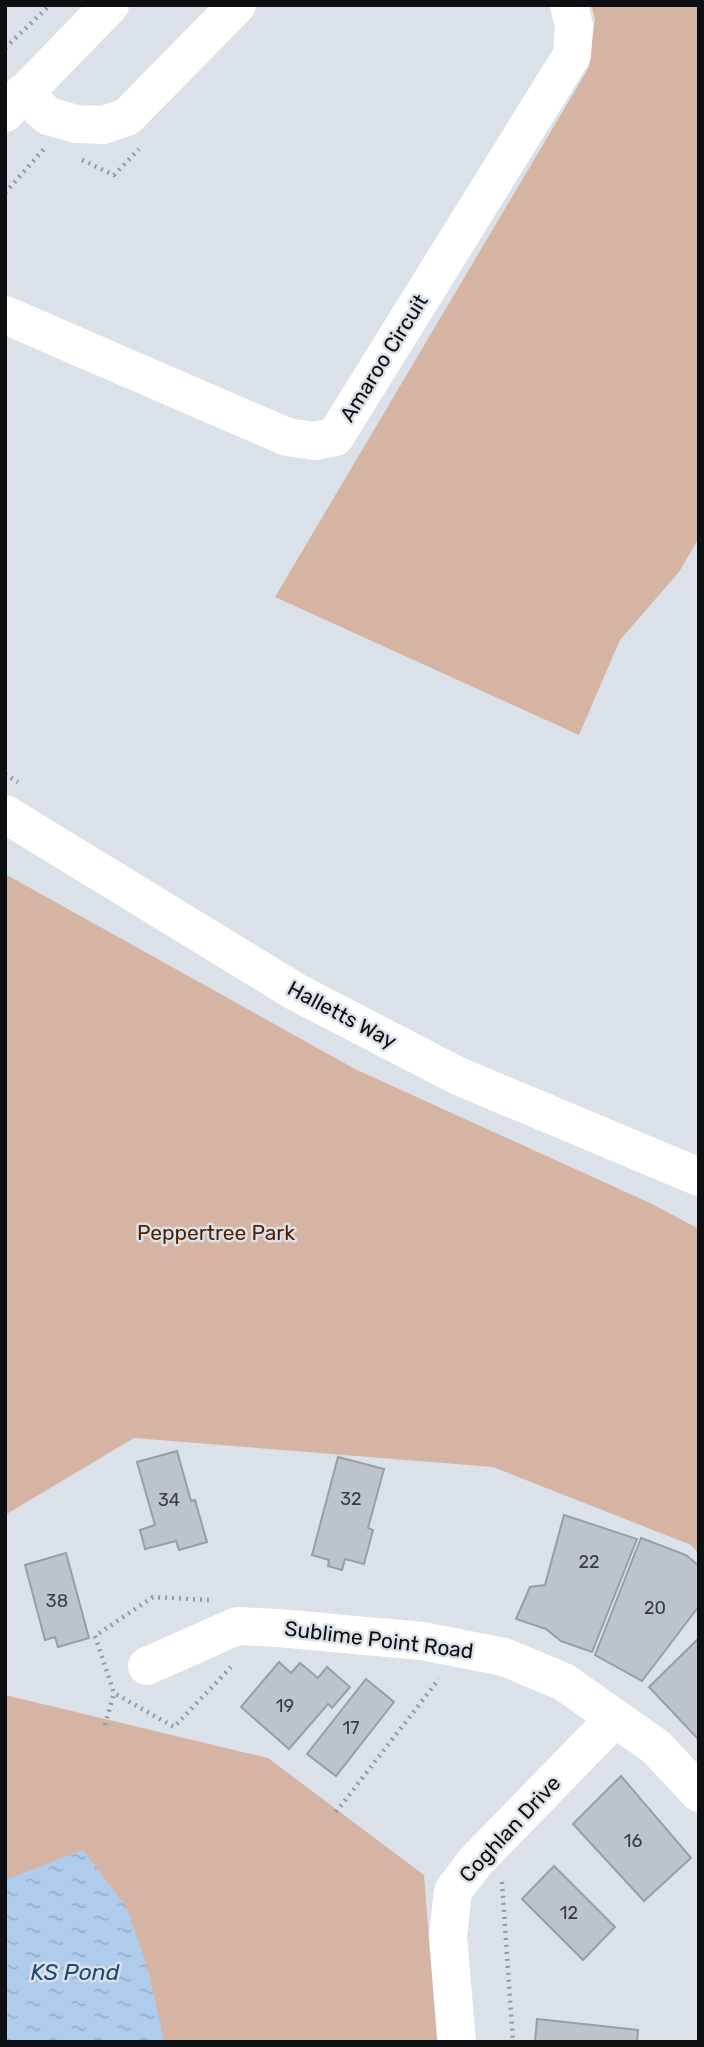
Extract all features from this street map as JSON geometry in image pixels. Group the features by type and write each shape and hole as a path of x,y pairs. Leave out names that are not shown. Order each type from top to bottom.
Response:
{"street":[{"path":"110,5 14,103 76,124 103,125 127,117 237,5"},
{"name":"Amaroo Circuit","path":"5,315 287,437 315,441 335,438 572,55 574,26 569,5"},
{"name":"Halletts Way","path":"17,801 296,992 458,1076 699,1177"},
{"name":"Sublime Point Road","path":"147,1666 237,1626 422,1641 504,1657 564,1682 656,1747 699,1793"},
{"name":"Coghlan Drive","path":"457,2042 448,1936 453,1891 475,1862 615,1718"}],"path":[{"path":"5,48 50,5"},
{"path":"5,774 17,801"},
{"path":"174,1727 237,1662"},
{"path":"336,1812 446,1670"},
{"path":"104,1726 114,1693"},
{"path":"502,1879 513,2042"}],"green space":[{"path":"591,5 699,5 699,538 679,572 620,640 579,735 275,597 589,67 595,19"},
{"name":"Peppertree Park","path":"5,874 355,1069 650,1203 699,1229 699,1554 691,1545 493,1467 134,1438 5,1515"},
{"path":"5,1695 268,1758 424,1875 437,2042 5,2042"}],"water":[{"name":"KS Pond","path":"83,1850 127,1908 149,1973 164,2042 5,2042 5,1880"}],"building":[{"path":"177,1451 191,1501 195,1500 207,1542 179,1550 176,1541 145,1549 140,1530 155,1525 137,1462"},
{"path":"338,1457 384,1469 368,1528 373,1530 364,1564 345,1559 342,1570 328,1566 329,1560 312,1555"},
{"path":"564,1515 637,1539 592,1652 561,1641 546,1629 516,1619 530,1587 545,1585"},
{"path":"641,1538 686,1555 699,1566 699,1606 642,1681 595,1655"},
{"path":"66,1553 89,1638 58,1647 55,1637 45,1640 25,1565"},
{"path":"699,1638 699,1740 649,1687"},
{"path":"279,1662 291,1673 300,1663 318,1678 327,1667 350,1687 332,1708 328,1704 289,1749 241,1707"},
{"path":"366,1679 394,1702 336,1776 307,1754"},
{"path":"621,1776 691,1858 644,1901 573,1824"},
{"path":"554,1866 615,1927 583,1960 522,1899"},
{"path":"537,2019 638,2030 637,2042 535,2042"}]}
